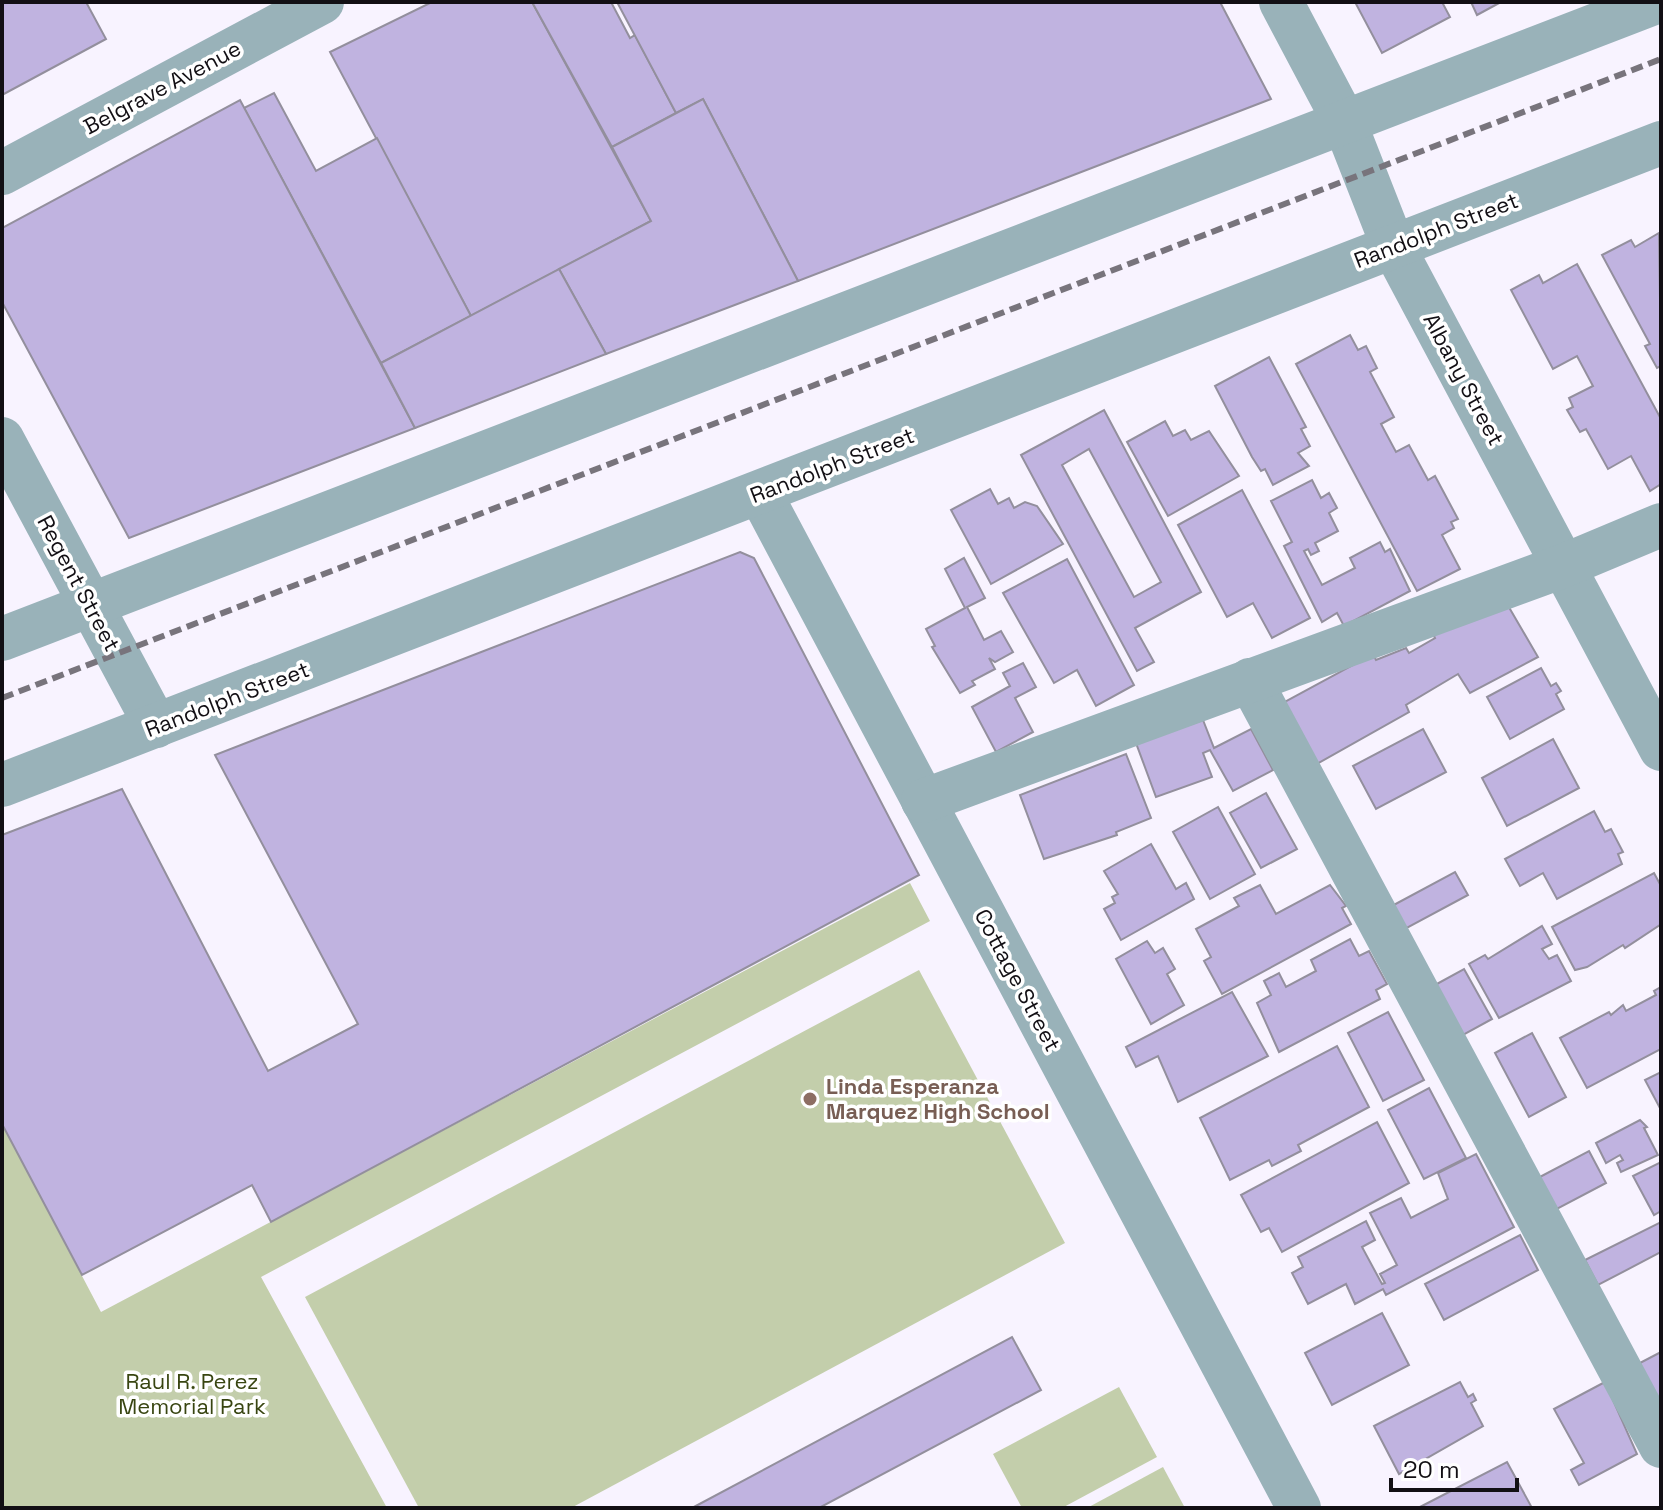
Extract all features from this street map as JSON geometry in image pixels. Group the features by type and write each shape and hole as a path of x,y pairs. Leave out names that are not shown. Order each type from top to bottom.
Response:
{"street":[{"name":"Belgrave Avenue","path":"2,173 322,2"},
{"name":"Albany Street","path":"1281,2 1344,121 1393,246 1661,749"},
{"path":"2,639 1656,2"},
{"name":"Randolph Street","path":"2,785 1661,143"},
{"name":"Regent Street","path":"2,439 156,726"},
{"name":"Cottage Street","path":"760,493 1299,1508"},
{"path":"923,801 1563,566 1661,525"},
{"path":"1250,680 1661,1446"}],"green space":[{"name":"Raul R. Perez Memorial Park","path":"910,883 930,921 261,1277 387,1508 2,1508 2,1124 101,1312"},
{"name":"Linda Esperanza Marquez High School","path":"919,970 1065,1243 571,1508 419,1508 305,1297"},
{"path":"1119,1387 1157,1457 1062,1508 1022,1508 993,1454"},
{"path":"1163,1467 1185,1508 1087,1508"}],"building":[{"path":"2,2 86,2 106,39 2,95"},
{"path":"432,2 532,2 651,221 471,316 330,52"},
{"path":"532,2 611,2 630,38 635,35 676,113 612,147"},
{"path":"617,2 1220,2 1271,99 798,281 703,99 676,113"},
{"path":"1355,2 1442,2 1450,17 1382,53"},
{"path":"1471,2 1501,2 1477,15"},
{"path":"274,93 316,171 377,138 471,316 381,363 244,108"},
{"path":"703,99 798,281 606,354 559,269 651,221 612,147"},
{"path":"240,100 415,428 129,538 2,302 2,228"},
{"path":"1659,233 1661,366 1657,368 1645,346 1650,344 1602,255 1631,240 1635,247"},
{"path":"1577,264 1661,419 1661,484 1650,491 1631,456 1608,469 1586,429 1580,432 1567,410 1573,407 1569,398 1593,386 1577,356 1553,369 1511,290 1539,275 1543,283"},
{"path":"559,269 606,354 415,428 381,363"},
{"path":"1350,335 1358,350 1366,346 1377,368 1370,372 1394,417 1381,424 1396,452 1409,445 1428,480 1435,476 1458,519 1451,522 1454,528 1442,535 1460,569 1417,591 1296,364"},
{"path":"1269,357 1306,427 1301,429 1310,446 1298,453 1309,466 1273,485 1265,469 1261,471 1252,457 1215,386"},
{"path":"1104,410 1201,592 1135,628 1154,662 1137,671 1021,455","holes":["1089,449 1161,582 1134,597 1062,465"]},
{"path":"1165,421 1173,436 1185,430 1191,440 1209,431 1239,476 1168,516 1127,442"},
{"path":"1312,480 1321,498 1329,493 1337,508 1329,513 1338,531 1315,543 1319,551 1311,555 1308,549 1304,551 1322,585 1355,568 1350,558 1380,542 1385,552 1390,549 1410,591 1344,626 1337,613 1322,622 1284,546 1292,542 1271,501"},
{"path":"990,489 998,504 1009,498 1014,508 1025,502 1037,506 1063,544 991,584 951,510"},
{"path":"1242,490 1310,618 1272,638 1253,603 1227,617 1178,525"},
{"path":"740,552 754,558 919,875 271,1222 252,1185 82,1275 2,1124 2,835 122,789 268,1071 358,1024 215,755"},
{"path":"964,558 985,598 967,607 984,640 1001,631 1013,652 995,662 989,658 995,669 972,681 975,685 960,693 932,647 935,646 926,629 965,608 945,569"},
{"path":"1067,559 1134,685 1096,706 1077,670 1054,683 1003,593"},
{"path":"1503,597 1538,657 1470,693 1458,674 1406,705 1409,712 1315,765 1277,706 1373,654 1376,660 1406,648 1409,653 1435,638 1431,630"},
{"path":"1023,663 1036,687 1015,698 1033,732 996,752 972,707 1010,686 1003,673"},
{"path":"1541,668 1551,686 1556,683 1561,691 1556,694 1564,709 1510,739 1487,697"},
{"path":"1203,720 1214,748 1251,729 1273,770 1233,791 1210,750 1203,753 1212,777 1156,797 1136,743"},
{"path":"1423,729 1446,772 1376,809 1353,766"},
{"path":"1553,739 1579,788 1507,826 1482,778"},
{"path":"1126,754 1151,818 1116,832 1117,835 1044,859 1020,795"},
{"path":"1266,793 1297,849 1261,868 1230,813"},
{"path":"1218,807 1255,874 1210,899 1173,832"},
{"path":"1594,811 1605,832 1611,829 1623,852 1618,854 1622,864 1557,899 1543,873 1520,886 1505,859"},
{"path":"1151,844 1176,889 1186,883 1194,899 1121,940 1104,909 1115,903 1112,897 1118,894 1104,871"},
{"path":"1455,872 1468,895 1403,930 1390,907"},
{"path":"1654,873 1661,886 1661,927 1587,967 1575,970 1552,927"},
{"path":"1260,885 1276,914 1330,885 1346,906 1342,908 1351,924 1222,994 1204,961 1211,957 1196,929 1239,906 1234,898"},
{"path":"1542,926 1552,944 1542,949 1549,959 1557,955 1571,981 1499,1018 1469,964 1485,955 1488,959"},
{"path":"1350,939 1359,956 1369,951 1387,984 1376,990 1380,999 1279,1052 1257,1003 1271,995 1264,981 1279,973 1286,987 1316,971 1311,960"},
{"path":"1147,941 1155,953 1163,948 1175,969 1167,974 1184,1005 1151,1024 1116,959"},
{"path":"1464,969 1492,1019 1463,1035 1435,985"},
{"path":"1661,987 1661,1049 1587,1088 1560,1038 1609,1012 1611,1015 1623,1005 1626,1011 1656,995 1654,991"},
{"path":"1232,992 1268,1056 1178,1102 1158,1056 1136,1067 1126,1047"},
{"path":"1388,1012 1424,1080 1383,1101 1348,1033"},
{"path":"1532,1033 1566,1097 1529,1117 1495,1053"},
{"path":"1337,1046 1369,1107 1298,1145 1301,1151 1272,1166 1269,1160 1230,1180 1200,1118"},
{"path":"1661,1072 1661,1110 1645,1080"},
{"path":"1429,1088 1466,1158 1424,1179 1388,1110"},
{"path":"1640,1120 1647,1127 1644,1128 1658,1155 1621,1172 1617,1163 1623,1160 1620,1155 1606,1163 1596,1143"},
{"path":"1377,1122 1409,1183 1282,1252 1269,1228 1261,1232 1241,1195"},
{"path":"1589,1151 1606,1183 1553,1211 1536,1179"},
{"path":"1476,1154 1514,1227 1386,1295 1383,1289 1355,1304 1346,1284 1308,1304 1292,1273 1303,1267 1298,1257 1366,1221 1375,1240 1362,1247 1382,1284 1385,1283 1380,1274 1397,1265 1370,1213 1401,1198 1411,1218 1448,1199 1438,1173"},
{"path":"1661,1162 1661,1211 1654,1215 1633,1176"},
{"path":"1661,1222 1661,1252 1598,1285 1585,1260"},
{"path":"1520,1235 1538,1270 1444,1320 1425,1284"},
{"path":"1382,1313 1409,1365 1332,1405 1305,1353"},
{"path":"1012,1337 1041,1390 819,1508 692,1508"},
{"path":"1661,1352 1661,1407 1638,1364"},
{"path":"1460,1382 1468,1397 1473,1394 1476,1400 1471,1403 1483,1426 1399,1474 1374,1426"},
{"path":"1605,1382 1637,1454 1579,1485 1571,1470 1584,1463 1554,1409"},
{"path":"1507,1462 1532,1508 1418,1508"}],"railway":[{"path":"2,698 1661,59"}],"place":[{"name":"Linda Esperanza Marquez High School","path":"810,1099"}]}
